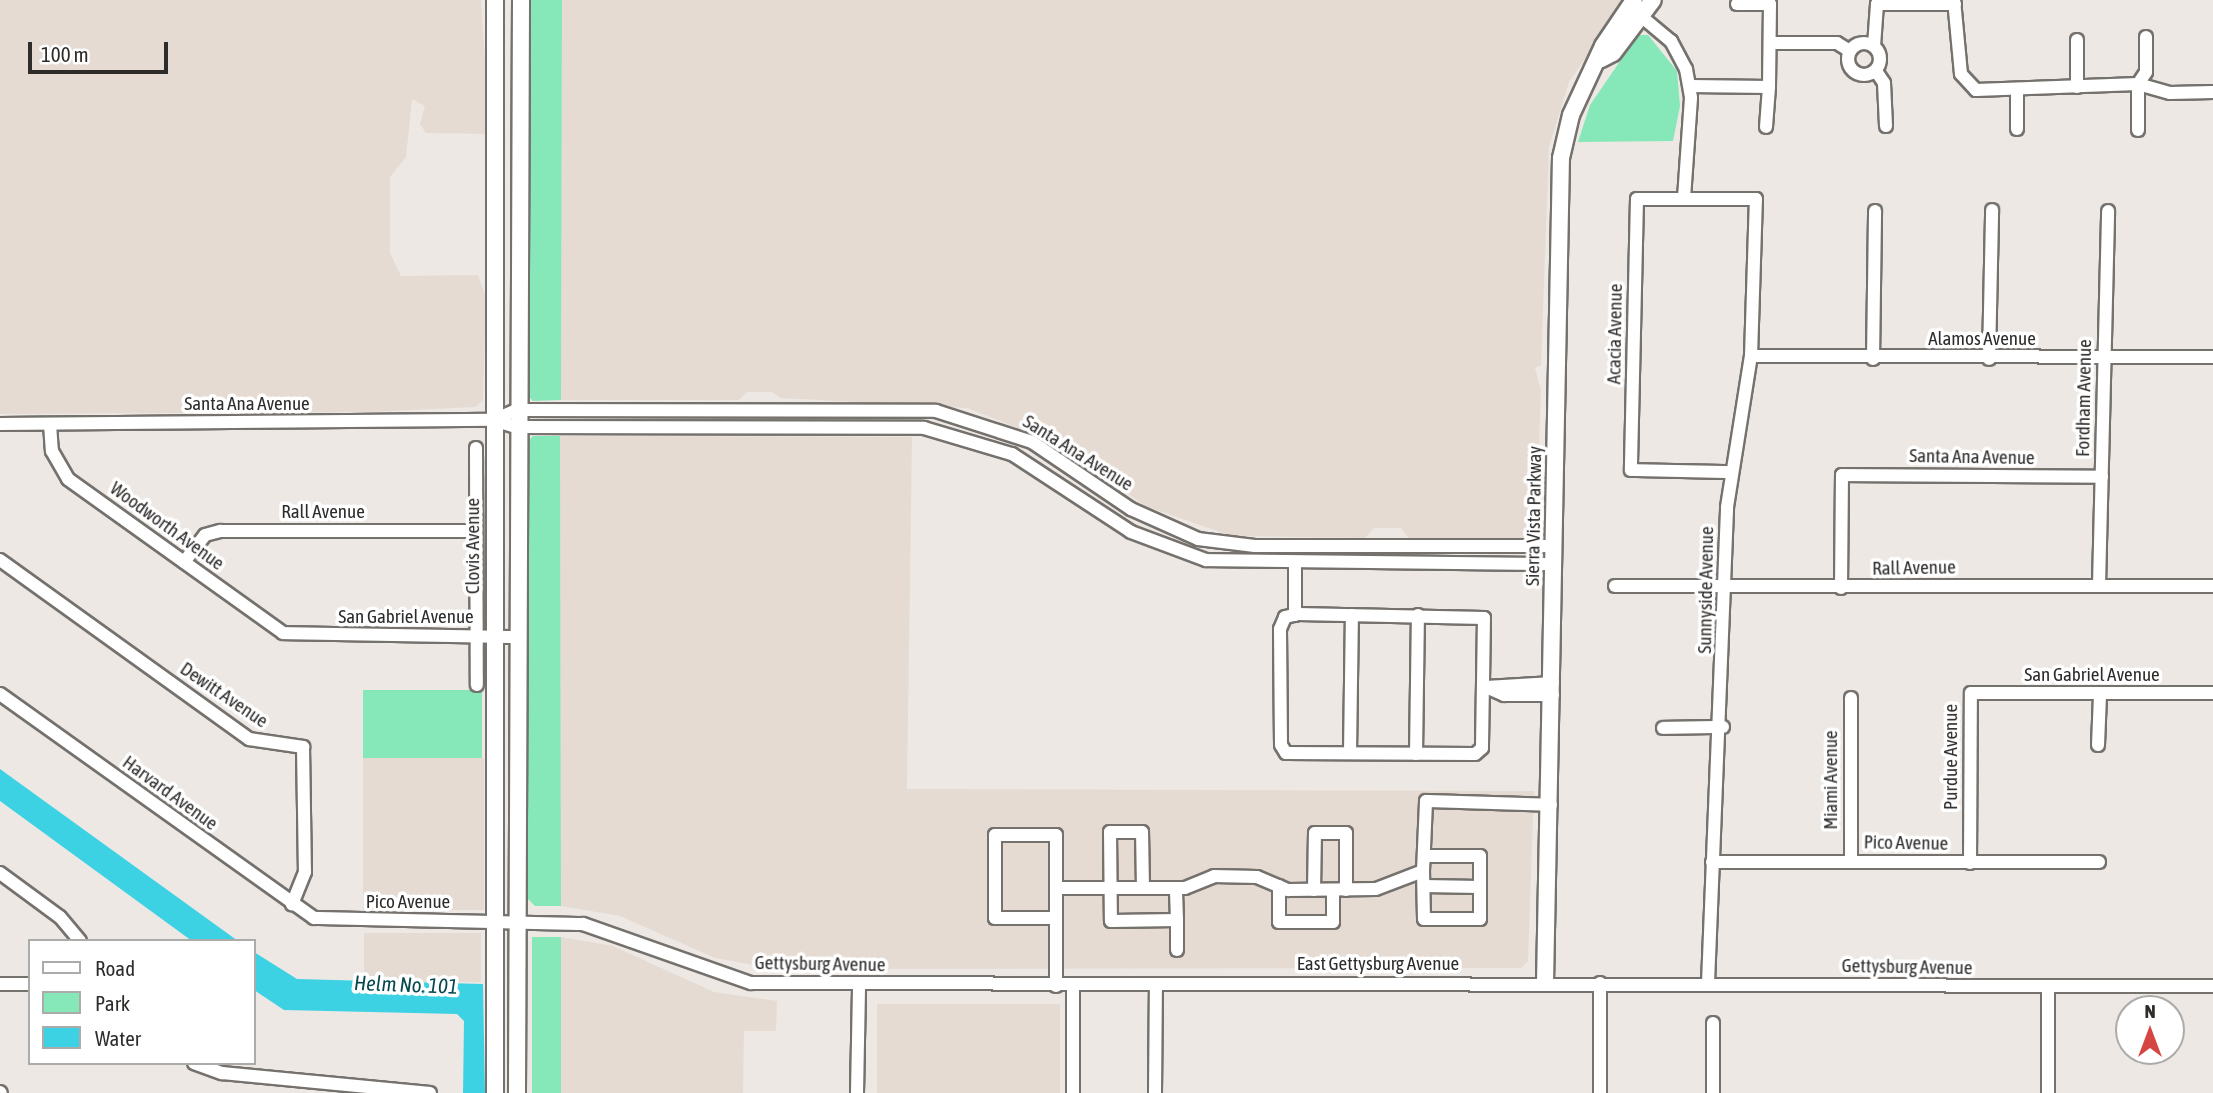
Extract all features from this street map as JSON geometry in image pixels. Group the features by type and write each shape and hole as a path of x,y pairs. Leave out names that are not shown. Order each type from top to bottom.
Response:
{"main road":[{"name":"Clovis Avenue","path":"495,0 495,1093"},
{"path":"517,1093 516,410 521,0"},
{"name":"Sierra Vista Parkway","path":"1601,59 1603,46 1634,0"},
{"path":"1642,17 1643,0"},
{"name":"Sierra Vista Parkway","path":"1545,983 1551,805 1561,158 1571,115 1601,59 1642,17 1653,0"}],"street":[{"path":"1876,71 1881,61 1874,46 1877,4 1955,2 1961,74 1976,90 2137,84 2170,93 2213,92"},
{"path":"1737,4 1770,4 1766,127"},
{"path":"1642,17 1671,41 1690,86 1684,198"},
{"path":"2138,130 2137,84 2146,72 2146,37"},
{"path":"2077,40 2077,87"},
{"path":"1770,43 1837,43 1850,51 1855,73 1876,71"},
{"path":"1850,51 1863,43 1874,46"},
{"path":"1876,71 1884,83 1886,126"},
{"path":"1690,86 1769,87"},
{"path":"2017,90 2017,129"},
{"name":"Acacia Avenue","path":"1684,198 1637,199 1631,470 1730,472"},
{"name":"Sunnyside Avenue","path":"1684,198 1756,199 1751,356 1730,472 1723,727 1712,862 1708,983"},
{"path":"1989,359 1992,210"},
{"path":"1873,359 1875,211"},
{"name":"Fordham Avenue","path":"2099,584 2108,211"},
{"name":"Alamos Avenue","path":"1751,356 1873,359 2213,357"},
{"name":"Santa Ana Avenue","path":"494,420 516,410 936,411 1013,433 1131,509 1198,538 1255,546 1555,546"},
{"name":"Santa Ana Avenue","path":"0,424 494,420 516,428 950,432 1013,454 1168,549 1232,564 1554,564"},
{"name":"Woodworth Avenue","path":"50,424 52,451 68,479 184,562 295,635"},
{"path":"476,448 477,685"},
{"name":"Santa Ana Avenue","path":"1842,588 1842,475 2102,477"},
{"name":"Rall Avenue","path":"184,562 205,536 220,531 476,531"},
{"name":"Dewitt Avenue","path":"0,560 249,739 303,747 305,872 292,905"},
{"path":"1295,564 1295,615"},
{"name":"Rall Avenue","path":"1615,586 2213,586"},
{"path":"1350,753 1352,615"},
{"path":"1352,615 1484,618 1486,687 1482,748 1475,754 1286,753 1281,745 1280,629 1285,617 1352,615"},
{"path":"1416,754 1418,615"},
{"name":"San Gabriel Avenue","path":"295,635 517,637"},
{"path":"1486,687 1553,689"},
{"name":"San Gabriel Avenue","path":"1971,693 2100,696 2213,693"},
{"name":"Purdue Avenue","path":"1970,863 1971,693"},
{"name":"Harvard Avenue","path":"0,694 292,905 321,920"},
{"path":"2098,745 2100,696"},
{"name":"Miami Avenue","path":"1850,698 1851,861"},
{"path":"1663,728 1723,727"},
{"path":"1424,856 1480,856 1480,919 1424,919 1423,871 1426,801 1551,805"},
{"path":"1143,888 1142,832 1110,832 1111,920 1177,920"},
{"path":"1279,886 1279,922 1333,922 1340,890 1346,833 1315,833 1314,890"},
{"path":"1056,918 995,918 995,835 1056,835 1056,888 1056,918 1056,986"},
{"name":"Pico Avenue","path":"1712,862 2099,862"},
{"path":"1056,888 1177,888 1214,876 1257,877 1279,886 1314,890 1376,889 1423,871"},
{"path":"0,873 60,917 78,939"},
{"path":"1424,886 1480,887"},
{"path":"1177,888 1177,950"},
{"name":"Pico Avenue","path":"321,920 495,922"},
{"name":"Gettysburg Avenue","path":"495,922 601,928 731,980 859,986 1156,985"},
{"path":"1600,983 1600,1093"},
{"name":"Gettysburg Avenue","path":"1600,983 2048,989 2213,986"},
{"name":"East Gettysburg Avenue","path":"1156,985 1600,983"},
{"path":"0,984 28,984"},
{"path":"1155,1093 1156,985"},
{"path":"857,1093 859,986"},
{"path":"1073,986 1073,1093"},
{"path":"2048,989 2048,1093"},
{"path":"1713,1023 1713,1093"},
{"path":"200,1065 222,1073 430,1093"}],"shaded area":[{"path":"0,0 481,0 490,134 426,133 420,124 425,106 412,99 406,157 390,177 390,253 401,276 478,275 486,297 483,400 476,407 366,412 0,414"},
{"path":"562,0 1626,0 1569,82 1549,147 1541,365 1535,368 1541,390 1536,528 1527,538 1409,538 1401,528 1374,528 1365,538 1232,536 1145,506 1042,431 1031,433 967,408 781,398 772,392 747,392 739,400 561,400"},
{"path":"560,436 912,437 907,789 1534,791 1528,961 1521,968 776,969 715,958 620,916 561,906"},
{"path":"363,758 484,758 484,910 363,910"},
{"path":"364,933 481,933 481,982 364,982"},
{"path":"561,937 613,946 714,992 777,1001 776,1031 744,1031 743,1093 560,1093"},
{"path":"877,1004 1060,1004 1060,1093 877,1093"}],"green space":[{"path":"530,0 562,0 561,400 533,401 526,394"},
{"path":"1638,35 1648,35 1677,71 1680,106 1673,141 1578,142 1590,105"},
{"path":"533,436 560,436 561,906 535,906 527,898 526,443"},
{"path":"363,690 482,690 482,758 363,758"},
{"path":"532,937 561,937 561,1093 532,1093"}],"water":[{"path":"0,769 235,939 189,939 0,801"},
{"name":"Helm No. 101","path":"256,953 297,979 483,984 485,1093 463,1093 464,1021 457,1014 284,1010 256,991"}]}
